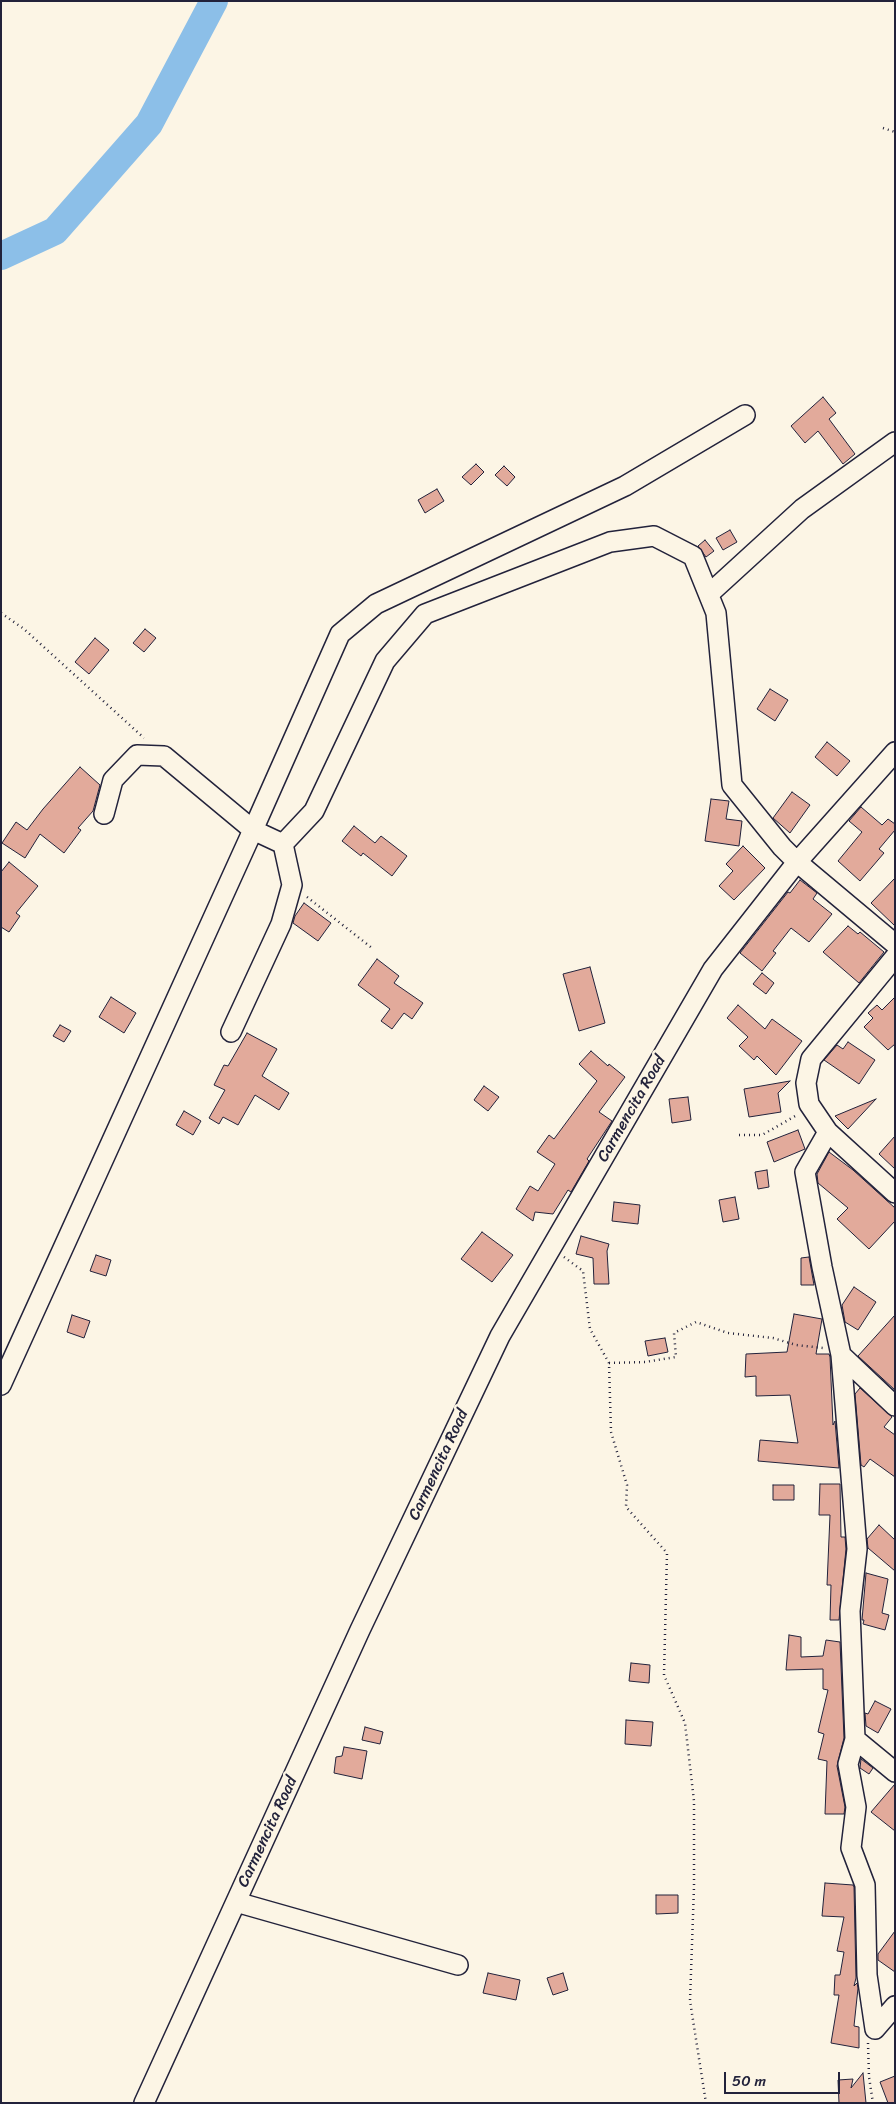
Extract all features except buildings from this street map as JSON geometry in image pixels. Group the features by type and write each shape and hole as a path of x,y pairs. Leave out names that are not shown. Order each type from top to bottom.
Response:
{"street":[{"path":"1,1385 340,634 376,604 625,486 745,415"},
{"path":"709,594 802,509 895,442"},
{"path":"282,844 314,811 384,661 425,614 610,542 654,536 693,556 716,613 732,785 782,847 797,862 895,944"},
{"name":"Carmencita Road","path":"144,2103 360,1630 500,1336 713,969 797,862 895,752"},
{"path":"104,814 114,780 136,754 164,756 253,830 282,844"},
{"path":"231,1032 281,924 292,885 282,844"},
{"path":"895,957 812,1059 806,1083 809,1104 828,1132 895,1194"},
{"path":"828,1132 806,1172 822,1267 841,1355 857,1549 850,1611 855,1738 848,1764 856,1807 851,1848 865,1885 867,1975 875,2029"},
{"path":"841,1355 895,1406"},
{"path":"855,1738 895,1772"},
{"path":"236,1902 458,1965"},
{"path":"875,2029 895,2006"}],"path":[{"path":"883,128 895,132"},
{"path":"1,613 24,629 164,756"},
{"path":"292,885 372,948"},
{"path":"738,1135 762,1136 793,1119 809,1104"},
{"path":"552,1248 583,1271 590,1330 609,1363 611,1432 627,1485 626,1507 667,1553 664,1675 685,1723 694,1801 694,1887 690,2001 706,2103"},
{"path":"609,1363 645,1362 676,1357 674,1332 696,1322 728,1333 773,1338 796,1345 825,1348 841,1355"},
{"path":"872,2103 868,2041 875,2029"}],"waterway":[{"path":"1,256 55,231 149,124 214,1"}]}
